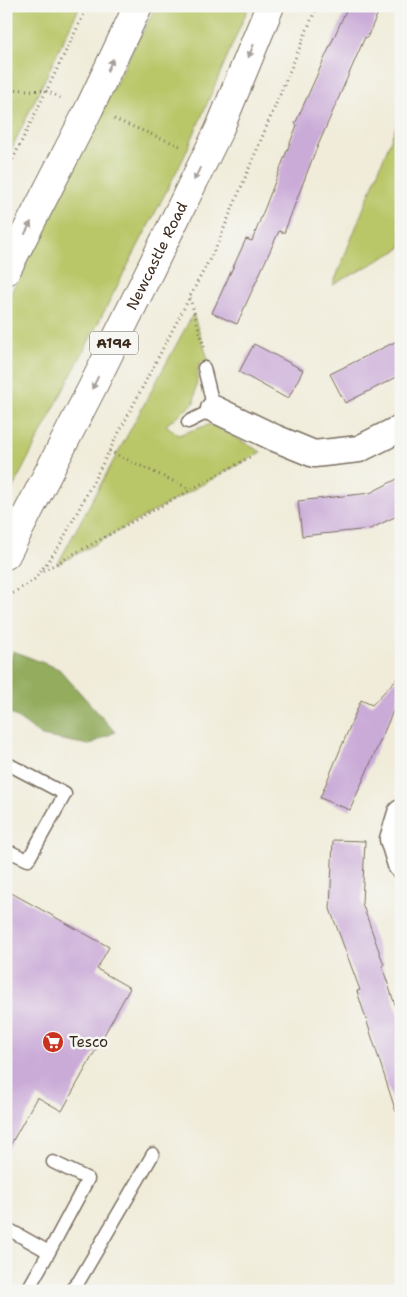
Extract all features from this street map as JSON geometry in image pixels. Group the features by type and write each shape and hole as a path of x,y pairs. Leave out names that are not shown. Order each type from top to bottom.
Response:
{"main road":[{"path":"6,271 89,110 138,6"},
{"name":"Newcastle Road","path":"6,555 92,388 219,130 270,6"}],"street":[{"path":"214,409 314,454 359,450 401,428"},
{"path":"401,813 393,839 401,865"}],"lane":[{"path":"188,422 214,409 204,368"},
{"path":"6,763 65,794 28,860 6,850"},
{"path":"70,1291 79,1281 153,1154"},
{"path":"27,1291 88,1179 53,1162"},
{"path":"6,1228 49,1252"}],"path":[{"path":"6,172 88,6"},
{"path":"6,606 10,595 35,579 60,545 190,298 217,245 317,6"},
{"path":"6,89 46,91 206,156"},
{"path":"190,298 208,365 204,368"},
{"path":"40,573 281,440"},
{"path":"109,451 191,490"}],"green space":[{"path":"6,6 80,6 6,160"},
{"path":"156,6 249,6 184,157 6,501 6,303 96,121"},
{"path":"401,114 401,248 333,285"},
{"path":"193,314 209,362 199,363 194,403 166,425 178,435 211,424 261,452 57,565"},
{"path":"13,651 59,669 115,732 89,745 42,736 6,710 6,674"}],"building":[{"path":"348,6 381,6 367,38 365,37 313,157 284,233 279,231 237,324 212,313 246,239 252,241 297,125 295,124"},
{"path":"401,339 401,375 345,403 330,374"},
{"path":"254,344 303,370 288,399 239,372"},
{"path":"401,477 401,514 370,529 302,536 298,501 370,493"},
{"path":"401,674 401,693 350,810 320,798 361,700 372,705"},
{"path":"333,840 365,841 362,903 384,965 382,966 401,1023 401,1111 396,1112 357,991 360,990 330,909"},
{"name":"Tesco","path":"6,890 109,947 97,969 130,988 62,1111 37,1097 6,1153"}],"place":[{"name":"Tesco","path":"53,1042"}]}
